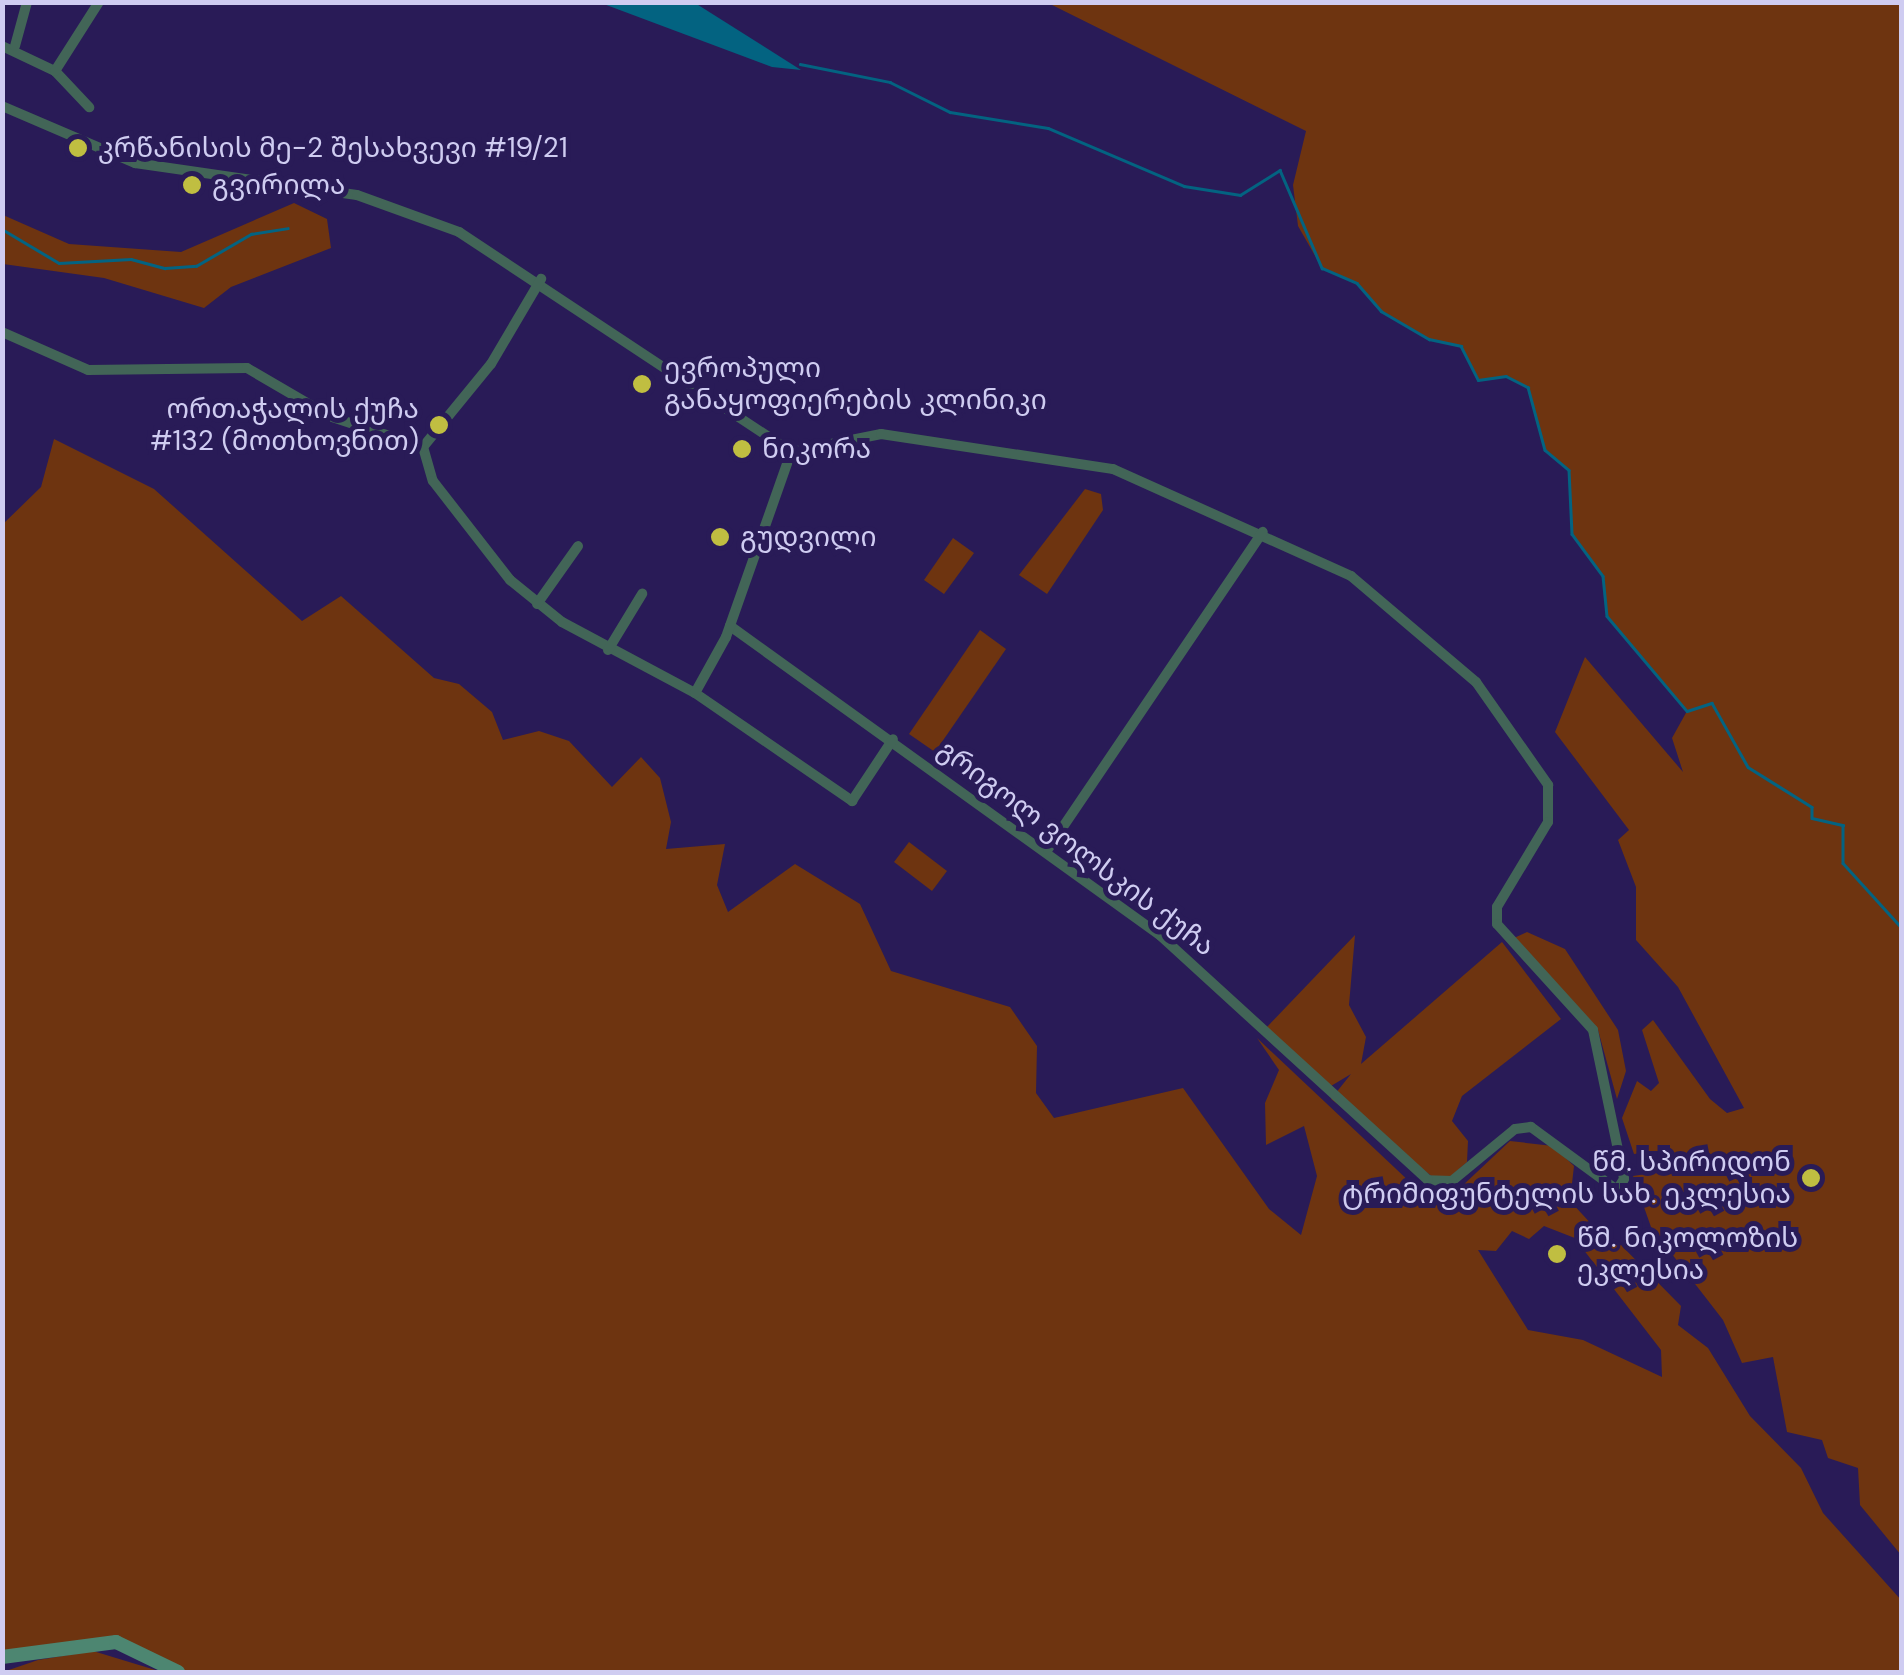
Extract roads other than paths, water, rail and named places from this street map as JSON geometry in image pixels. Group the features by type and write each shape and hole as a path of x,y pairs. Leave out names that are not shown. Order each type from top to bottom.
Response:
{"main road":[{"path":"2,1658 116,1642 178,1672"}],"street":[{"path":"27,2 9,46 56,71 89,107"},
{"path":"56,71 100,2"},
{"path":"2,106 135,163 380,200 541,279 638,356 791,452 881,434 1113,469 1264,532 1048,849"},
{"path":"423,446 490,364 541,279"},
{"path":"2,332 88,370 247,368 329,416 423,446"},
{"path":"423,446 433,481 536,604 608,650 695,693 852,801 893,739"},
{"path":"695,693 730,626 791,452"},
{"name":"გრიგოლ ვოლსკის ქუჩა","path":"730,626 1048,849 1161,936 1428,1180 1452,1181 1516,1128 1531,1126 1617,1190 1622,1166 1593,1030 1497,924 1497,907 1548,822 1538,763 1476,682 1419,629 1351,576 1264,532"},
{"path":"536,604 578,546"},
{"path":"608,650 642,594"}],"water":[{"path":"601,3 695,3 801,70 772,67"}],"waterway":[{"path":"800,64 890,82 950,112 1048,128 1184,186 1240,195 1280,170 1322,268 1357,283 1381,311 1429,339 1461,346 1478,380 1506,376 1528,387 1545,450 1569,470 1572,534 1603,576 1607,616 1687,711 1712,703 1748,767 1812,807 1812,818 1843,825 1843,863 1902,928"},
{"path":"2,229 59,263 131,259 165,268 196,266 251,234 288,228"}],"place":[{"name":"კრწანისის მე-2 შესახვევი #19/21","path":"78,148"},
{"name":"გვირილა","path":"192,185"},
{"name":"ევროპული განაყოფიერების კლინიკი","path":"642,384"},
{"name":"ორთაჭალის ქუჩა #132 (მოთხოვნით)","path":"439,425"},
{"name":"ნიკორა","path":"742,449"},
{"name":"გუდვილი","path":"720,537"},
{"name":"წმ. სპირიდონ ტრიმიფუნტელის სახ. ეკლესია","path":"1811,1178"},
{"name":"წმ. ნიკოლოზის ეკლესია","path":"1557,1254"}]}
